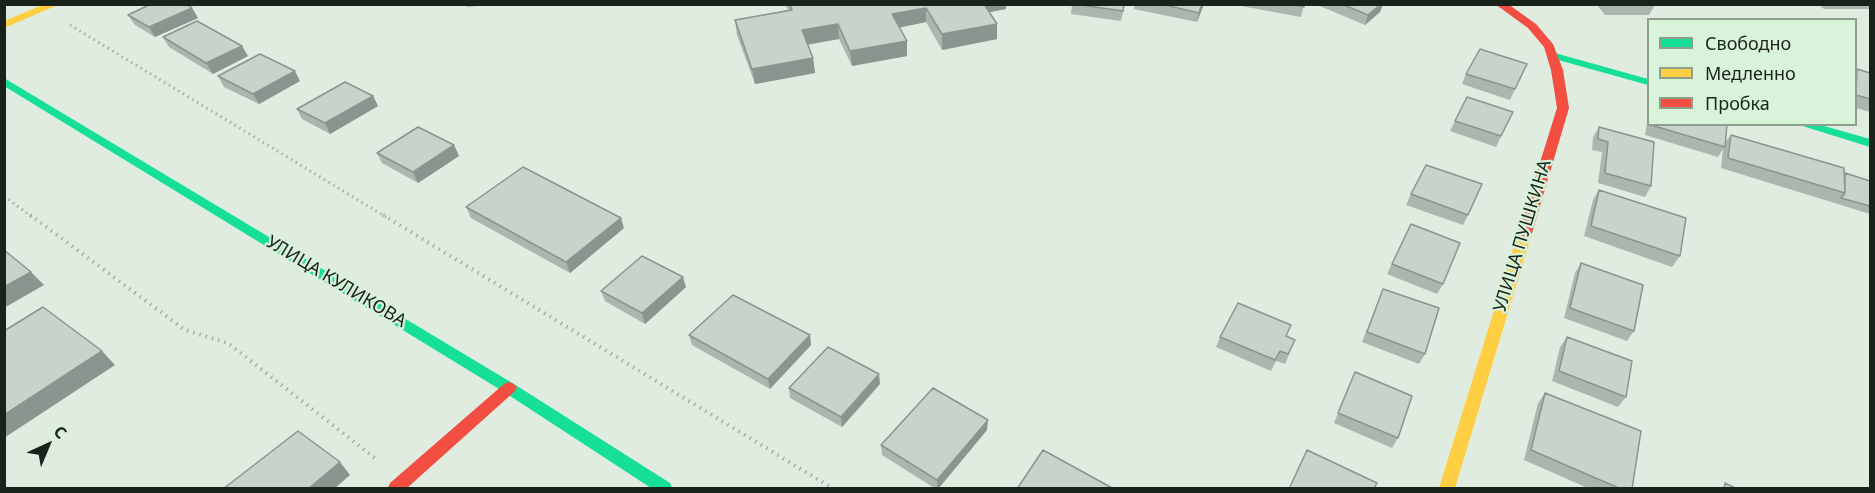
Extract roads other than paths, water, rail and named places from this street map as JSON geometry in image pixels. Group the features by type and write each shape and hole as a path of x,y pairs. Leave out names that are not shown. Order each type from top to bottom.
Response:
{"street":[{"name":"УЛИЦА ПУШКИНА","path":"1447,489 1563,108 1555,56 1544,36 1529,22 1500,4"},
{"path":"4,25 50,7"},
{"path":"1555,56 1647,82"},
{"name":"УЛИЦА КУЛИКОВА","path":"4,81 509,388 664,489"},
{"path":"1809,126 1870,144"},
{"path":"400,485 509,388"}]}
